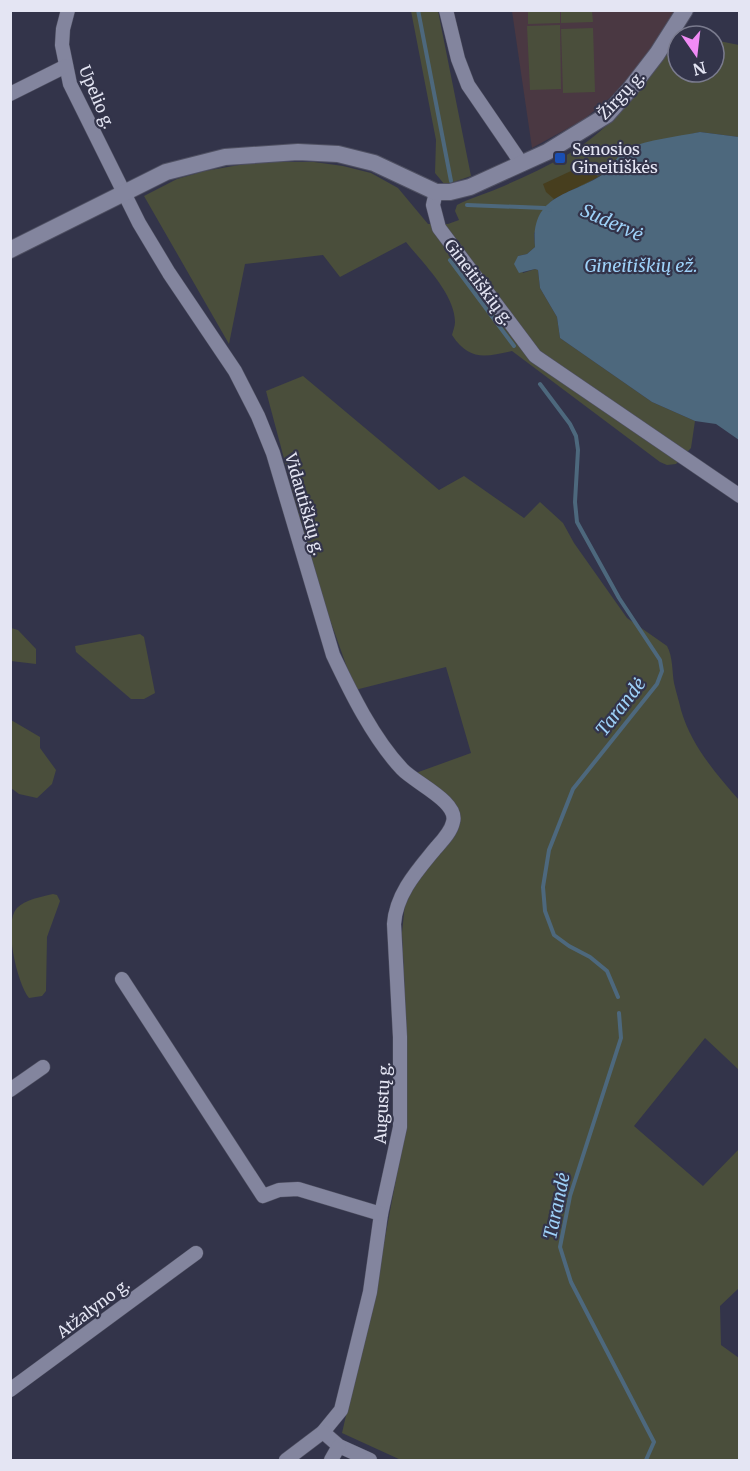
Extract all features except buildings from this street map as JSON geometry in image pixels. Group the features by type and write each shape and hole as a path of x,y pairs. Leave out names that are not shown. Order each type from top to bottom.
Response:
{"street":[{"name":"Upelio g.","path":"68,10 62,45 70,84 123,193"},
{"path":"447,10 458,59 468,85 522,164"},
{"name":"Žirgų g.","path":"436,192 450,192 470,187 522,164 547,152 607,115 657,54 685,10"},
{"path":"10,94 66,66"},
{"path":"10,250 166,172 200,162 250,154 298,152 356,157 436,192"},
{"name":"Gineitiškių g.","path":"436,192 433,205 439,228 534,356 740,496"},
{"name":"Vidautiškių g.","path":"123,193 169,273 235,371 258,416 273,453 333,655 348,686 387,750 403,770 448,803 453,810 454,818"},
{"name":"Augustų g.","path":"286,1461 323,1432 341,1410 348,1386 370,1292 381,1214 400,1127 400,1037 395,911 400,897 415,874 447,835 454,818"},
{"path":"122,979 263,1196 279,1190 298,1189 381,1214"},
{"path":"10,1090 43,1067"},
{"name":"Atžalyno g.","path":"10,1390 196,1253"},
{"path":"323,1432 339,1446 369,1461"},
{"path":"331,1461 339,1446"}],"shaded area":[{"path":"512,11 674,11 644,59 612,96 583,120 532,148"}],"green space":[{"path":"411,11 438,11 471,176 445,185 435,173 436,140"},
{"path":"528,11 560,11 560,23 528,24"},
{"path":"561,11 592,11 593,22 561,23"},
{"path":"560,25 561,89 530,90 527,26"},
{"path":"593,28 595,92 563,93 561,29"},
{"path":"726,42 739,45 739,137 700,132 624,150 608,171 584,185 565,192 545,208 534,234 535,247 527,254 518,256 523,273 538,270 540,288 557,317 560,338 652,402 695,421 691,448 676,464 667,465 660,462 512,351 494,355 478,355 465,349 452,335 455,324 450,300 429,269 406,242 340,277 323,255 245,264 229,344 144,196 177,179 205,171 256,162 314,162 371,173 398,188 428,224 448,224 459,220 455,211 457,205 549,165 583,145 614,118 666,53 666,84 726,84"},
{"path":"303,376 439,490 464,476 524,518 540,502 563,523 574,543 627,618 667,646 685,723 713,769 739,800 739,1070 705,1038 634,1126 703,1186 739,1149 739,1288 720,1306 721,1345 739,1358 739,1460 401,1460 342,1433 378,1275 406,1126 402,933 405,903 413,888 457,829 459,819 413,774 471,753 446,667 355,690 318,586 266,391"},
{"path":"11,628 18,630 36,649 36,664 11,661"},
{"path":"140,634 144,637 155,693 144,699 131,699 76,652 75,646"},
{"path":"11,720 40,737 40,748 56,770 52,784 37,798 19,794 11,788"},
{"path":"53,894 57,895 60,901 47,937 46,991 42,996 29,998 20,980 13,953 11,926 13,916 17,908 25,902"}],"sand":[{"path":"586,164 598,177 554,199 546,192 543,184"}],"water":[{"name":"Gineitiškių ež.","path":"700,132 739,137 739,440 716,424 695,421 652,402 560,338 557,317 540,288 538,270 519,273 514,264 518,256 527,254 535,247 535,229 539,216 556,198 605,173 627,149 653,141"}],"waterway":[{"name":"Sudervė","path":"418,10 451,181"},
{"name":"Sudervė","path":"467,205 550,210"},
{"name":"Tarandė","path":"450,260 514,346"},
{"name":"Tarandė","path":"540,384 570,424 576,436 578,450 575,502 577,522 619,598 660,660 662,671 657,684 573,789 549,850 543,887 545,911 554,935 590,957 607,971 618,997"},
{"name":"Tarandė","path":"619,1013 621,1038 570,1196 560,1247 571,1282 654,1442 646,1460"}],"place":[{"name":"Senosios Gineitiškės","path":"560,158"}]}
